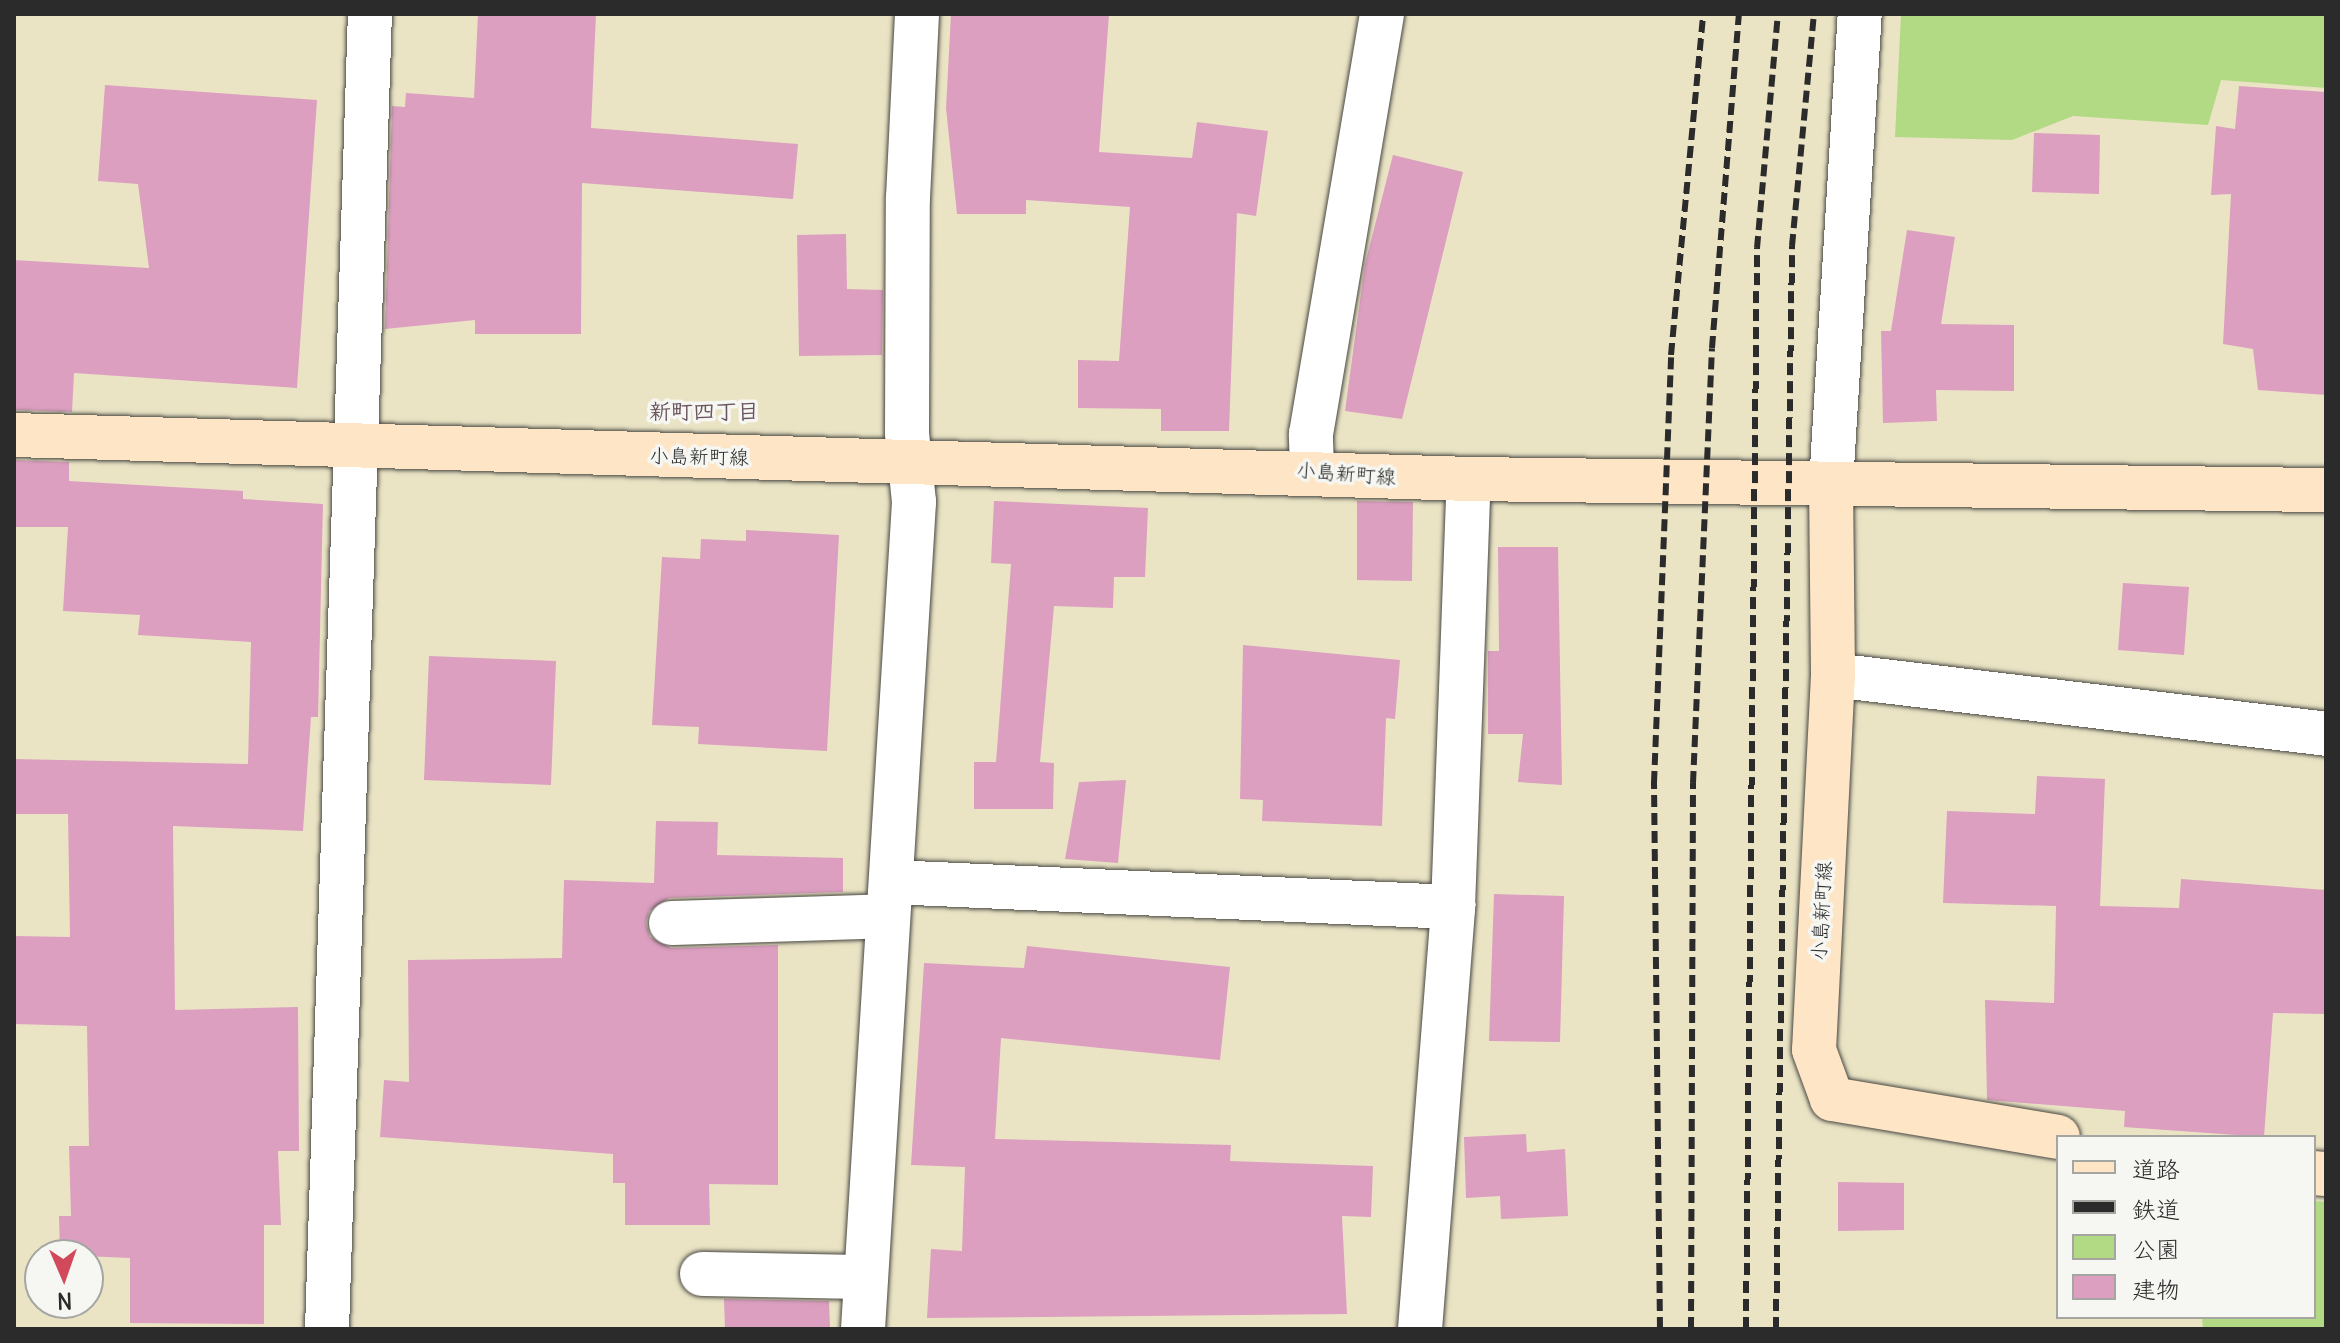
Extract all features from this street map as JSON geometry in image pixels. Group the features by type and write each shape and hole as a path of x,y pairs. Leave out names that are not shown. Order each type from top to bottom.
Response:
{"main road":[{"name":"小島新町線","path":"14,435 351,450 1312,469 1469,479 1831,484 1833,675 1814,1050 1832,1099 2056,1137"},
{"path":"1831,484 2326,490"}],"street":[{"path":"327,1329 351,450 370,14"},
{"path":"863,1329 914,502 909,461 908,198 917,14"},
{"path":"1312,469 1311,434 1382,14"},
{"path":"1831,484 1860,14"},
{"path":"1420,1329 1453,907 1469,479"},
{"path":"1833,675 2326,734"},
{"path":"671,923 889,899 1453,907"},
{"path":"702,1274 864,1277"}],"green space":[{"path":"1901,14 2326,14 2326,88 2221,80 2208,125 2073,116 2012,140 1895,137"},
{"path":"2316,1201 2326,1202 2326,1329 2203,1329 2202,1319 2316,1319"}],"building":[{"path":"478,14 596,14 591,128 798,144 793,199 582,183 581,334 475,334 475,320 385,329 392,106 405,107 406,93 474,98"},
{"path":"951,14 1109,14 1099,152 1192,158 1197,122 1268,131 1256,216 1237,213 1229,431 1161,431 1161,409 1078,408 1078,360 1119,361 1130,207 1026,200 1026,214 957,214 946,108"},
{"path":"105,85 317,100 297,388 74,373 72,412 14,410 14,260 149,268 138,184 98,181"},
{"path":"2239,86 2326,92 2326,395 2258,390 2253,349 2223,344 2231,194 2211,195 2216,126 2235,129"},
{"path":"2034,133 2100,135 2099,194 2032,192"},
{"path":"1393,155 1463,172 1402,419 1345,411 1365,264"},
{"path":"1907,230 1955,237 1941,324 2014,325 2014,391 1936,390 1937,421 1883,423 1881,331 1891,331"},
{"path":"846,234 847,289 883,290 882,355 799,356 797,235"},
{"path":"14,460 69,462 69,481 243,491 243,499 323,504 318,717 311,717 303,831 173,826 175,1010 298,1007 299,1151 278,1151 281,1225 264,1225 264,1324 130,1323 130,1258 104,1257 104,1239 60,1239 59,1216 71,1216 69,1146 89,1146 87,1026 14,1024 14,936 70,937 68,814 14,814 14,759 248,764 251,642 138,635 140,615 63,611 68,527 14,527"},
{"path":"994,501 1148,508 1145,577 1114,577 1113,608 1054,606 1040,762 1054,763 1053,809 974,809 974,762 996,762 1011,564 991,563"},
{"path":"1357,501 1413,502 1412,581 1357,580"},
{"path":"746,530 839,535 827,751 698,744 699,727 652,725 662,557 700,559 701,539 746,541"},
{"path":"1498,547 1558,547 1562,785 1518,782 1523,734 1488,734 1488,651 1499,651"},
{"path":"2123,583 2189,587 2184,655 2118,650"},
{"path":"1243,645 1400,660 1395,719 1386,718 1382,826 1262,821 1263,800 1240,799"},
{"path":"429,656 556,661 551,785 424,780"},
{"path":"2037,776 2105,779 2100,906 2179,908 2181,879 2326,890 2326,1014 2273,1013 2264,1135 2124,1127 2125,1111 1987,1100 1985,1000 2054,1003 2056,906 1943,903 1947,811 2035,814"},
{"path":"1126,780 1118,863 1065,859 1079,782"},
{"path":"656,821 718,822 717,855 843,858 843,892 669,898 649,911 646,923 650,937 671,948 778,945 778,1185 709,1184 710,1225 625,1225 625,1183 613,1183 613,1154 380,1137 384,1080 409,1082 408,960 562,958 564,880 654,883"},
{"path":"1494,894 1564,896 1560,1042 1489,1041"},
{"path":"1027,946 1230,967 1220,1060 1001,1038 995,1139 1231,1145 1230,1161 1373,1166 1371,1217 1342,1216 1347,1314 927,1318 931,1249 962,1251 965,1167 911,1165 924,963 1024,968"},
{"path":"1526,1134 1527,1152 1565,1149 1568,1216 1501,1219 1500,1196 1466,1198 1464,1137"},
{"path":"1838,1182 1904,1183 1904,1230 1838,1231"},
{"path":"724,1299 829,1301 830,1329 725,1329"}],"railway":[{"path":"1660,1329 1654,783 1671,355 1703,14"},
{"path":"1691,1329 1693,783 1712,348 1739,14"},
{"path":"1746,1329 1757,248 1778,14"},
{"path":"1776,1329 1792,246 1814,14"}],"district":[{"name":"新町四丁目","path":"704,412"}]}
